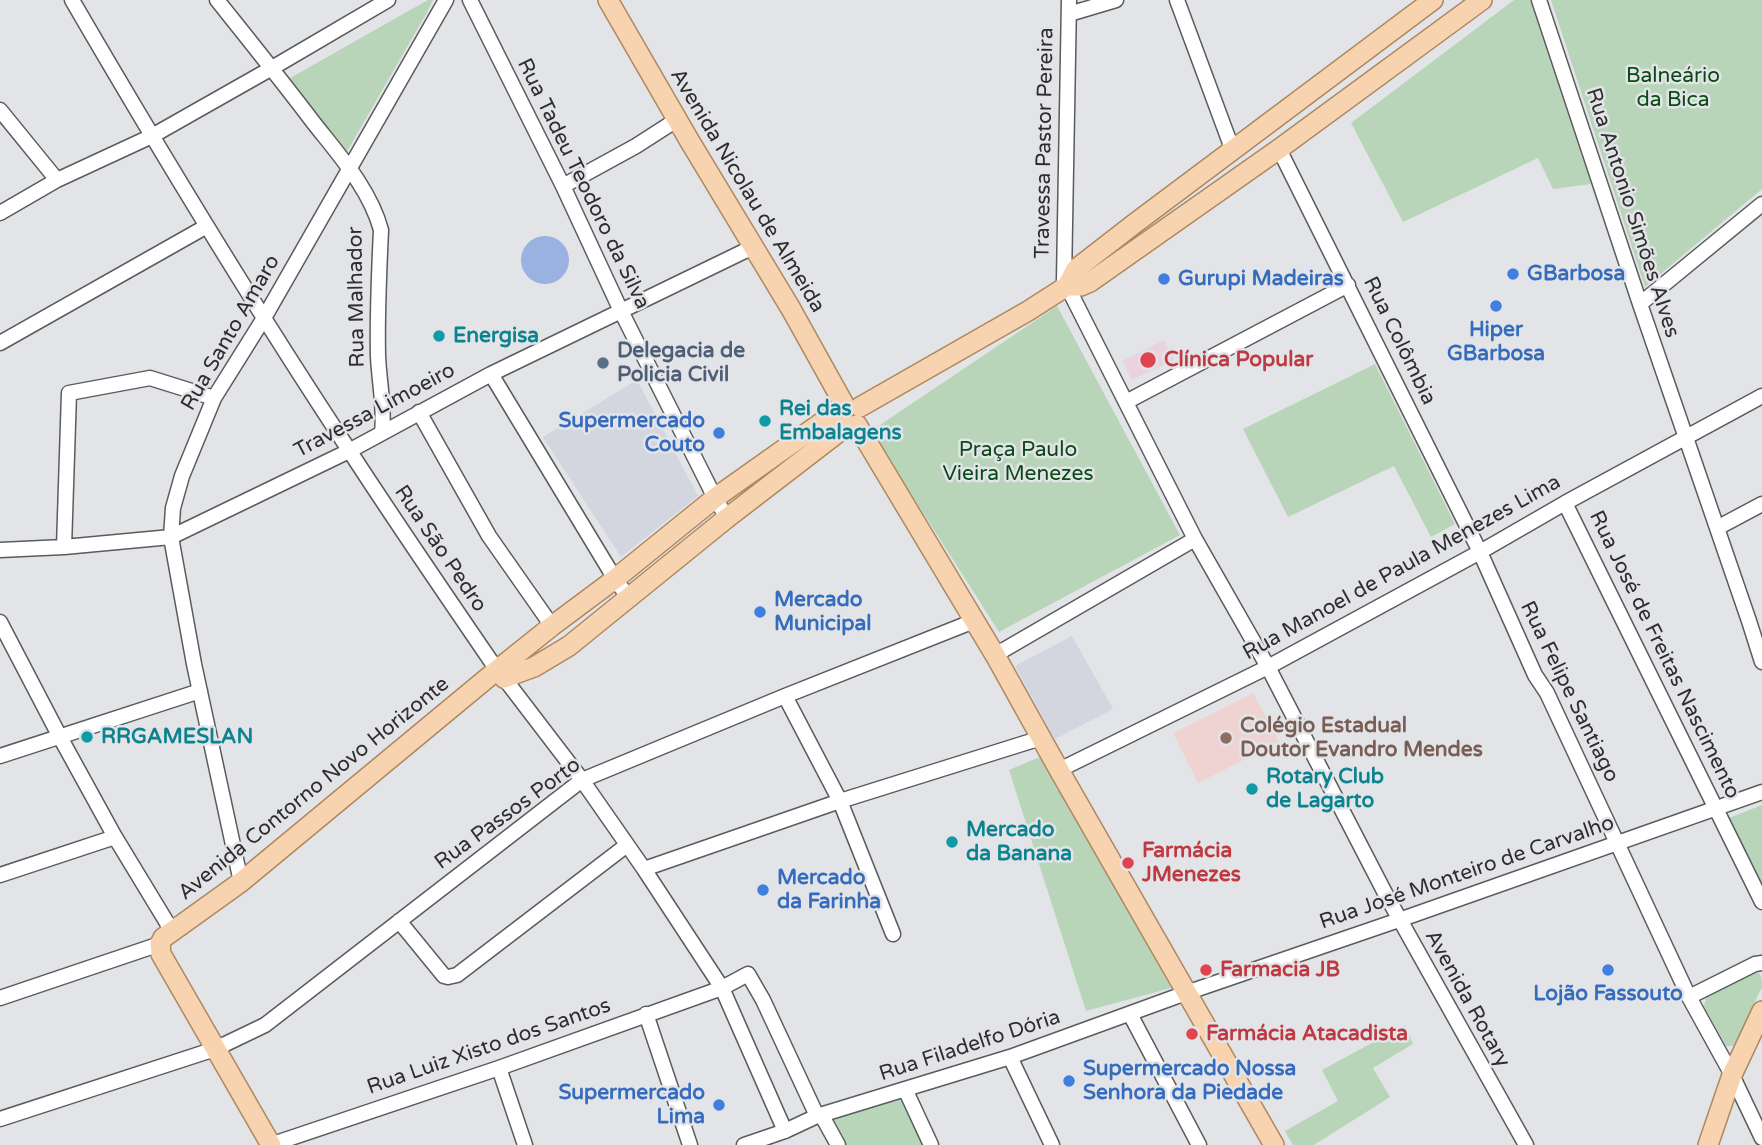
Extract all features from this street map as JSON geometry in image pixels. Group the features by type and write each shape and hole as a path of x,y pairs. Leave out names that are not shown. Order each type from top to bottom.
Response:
{"main road":[{"name":"Avenida Nicolau de Almeida","path":"608,0 850,414"},
{"path":"552,626 715,498 850,414 1067,286 1076,269 1433,0"},
{"path":"1067,286 1081,286 1090,282 1279,149 1482,0"},
{"path":"500,674 534,667 569,646 850,414"},
{"path":"850,414 995,655 1274,1145"},
{"name":"Avenida Contorno Novo Horizonte","path":"166,937 241,882 500,674 552,626"},
{"path":"166,937 161,954 270,1145"},
{"path":"1708,1145 1732,1075 1762,1011"}],"street":[{"name":"Rua São Pedro","path":"72,0 207,226 349,451 500,674 582,780 644,869 722,988 785,1130"},
{"name":"Rua Malhador","path":"217,0 349,168 377,214 381,230 378,352 384,413 382,433"},
{"path":"0,213 57,180 152,136 388,0"},
{"name":"Rua Santo Amaro","path":"241,882 194,664 171,537 173,508 182,476 214,398 264,318 446,0"},
{"name":"Rua Tadeu Teodoro da Silva","path":"470,0 563,186 621,311 727,518"},
{"path":"1069,7 1116,0"},
{"path":"1177,0 1233,151"},
{"name":"Rua Antonio Simões Alves","path":"1539,0 1717,528 1756,618 1762,662"},
{"name":"Travessa Pastor Pereira","path":"1067,286 1064,280 1069,7"},
{"path":"0,110 57,180"},
{"path":"563,186 636,146 678,119"},
{"name":"Rua Colômbia","path":"1279,149 1480,552"},
{"path":"1640,304 1762,204"},
{"path":"0,343 207,226"},
{"name":"Travessa Limoeiro","path":"0,550 171,537 349,451 491,374 753,247"},
{"path":"1126,402 1348,285"},
{"path":"995,655 1195,539 1067,286"},
{"path":"491,374 629,598"},
{"path":"64,547 69,393 150,378 214,398"},
{"name":"Rua Manoel de Paula Menezes Lima","path":"1059,770 1268,667 1762,396"},
{"path":"419,412 489,536 552,626"},
{"name":"Rua José de Freitas Nascimento","path":"1564,503 1762,902"},
{"path":"1717,528 1762,504"},
{"name":"Avenida Rotary","path":"1195,539 1268,667 1399,920 1526,1145"},
{"name":"Rua Felipe Santiago","path":"1480,552 1531,667 1547,693 1689,997 1732,1075 1762,1138"},
{"name":"Rua Passos Porto","path":"0,1119 215,1049 265,1025 582,780 974,621"},
{"path":"0,998 166,937 1,627"},
{"path":"0,756 200,691"},
{"path":"785,696 840,801 893,934"},
{"path":"644,869 840,801 1041,738"},
{"name":"Rua José Monteiro de Carvalho","path":"1130,1014 1762,792"},
{"path":"0,875 115,837"},
{"path":"399,920 444,976 457,975 627,845"},
{"path":"1689,997 1762,963"},
{"name":"Rua Luiz Xisto dos Santos","path":"270,1145 499,1068 722,988 748,974 819,1116"},
{"path":"646,1014 690,1145"},
{"path":"1130,1014 1199,1145"},
{"name":"Rua Filadelfo Dória","path":"744,1145 819,1116 1010,1057 1130,1014"},
{"path":"1010,1057 1052,1145"},
{"path":"499,1068 525,1145"},
{"path":"905,1089 931,1145"},
{"path":"819,1116 838,1145"}],"shaded area":[{"name":"Clínica Popular","path":"1164,340 1174,360 1132,380 1122,361"},
{"path":"637,380 698,496 621,557 543,437"},
{"path":"1072,636 1113,709 1055,739 1015,666"},
{"name":"Colégio Estadual Doutor Evandro Mendes","path":"1253,693 1279,742 1198,783 1173,733"}],"green space":[{"path":"428,0 433,0 346,153 290,78"},
{"path":"1514,0 1530,0 1591,184 1553,189 1538,158 1403,222 1351,123"},
{"name":"Balneário da Bica","path":"1551,0 1762,0 1762,189 1645,287"},
{"name":"Praça Paulo Vieira Menezes","path":"1057,306 1180,535 999,632 871,431"},
{"path":"1375,364 1455,524 1431,537 1394,466 1288,517 1243,429"},
{"path":"1042,756 1171,988 1086,1011 1009,770"},
{"path":"1762,805 1762,887 1729,818"},
{"path":"1752,971 1760,974 1762,987 1734,1046 1726,1046 1704,1006 1706,998"},
{"path":"1405,1025 1413,1044 1373,1068 1390,1097 1314,1145 1293,1145 1285,1131 1338,1101 1322,1070"},
{"path":"902,1099 923,1145 846,1145 830,1118"}],"water":[{"path":"545,236 562,243 569,260 562,277 545,284 528,277 521,260 528,243"}],"place":[{"name":"GBarbosa","path":"1513,274"},
{"name":"Gurupi Madeiras","path":"1164,279"},
{"name":"Hiper GBarbosa","path":"1496,306"},
{"name":"Energisa","path":"439,336"},
{"name":"Clínica Popular","path":"1148,360"},
{"name":"Delegacia de Policia Civil","path":"603,363"},
{"name":"Rei das Embalagens","path":"765,421"},
{"name":"Supermercado Couto","path":"719,433"},
{"name":"Mercado Municipal","path":"760,612"},
{"name":"RRGAMESLAN","path":"87,737"},
{"name":"Colégio Estadual Doutor Evandro Mendes","path":"1226,738"},
{"name":"Rotary Club de Lagarto","path":"1252,789"},
{"name":"Mercado da Banana","path":"952,842"},
{"name":"Farmácia JMenezes","path":"1128,863"},
{"name":"Mercado da Farinha","path":"763,890"},
{"name":"Farmacia JB","path":"1206,970"},
{"name":"Lojão Fassouto","path":"1608,970"},
{"name":"Farmácia Atacadista","path":"1192,1034"},
{"name":"Supermercado Nossa Senhora da Piedade","path":"1069,1081"},
{"name":"Supermercado Lima","path":"719,1105"}]}
